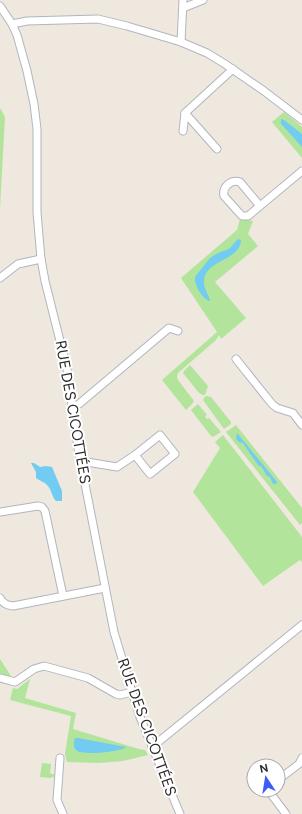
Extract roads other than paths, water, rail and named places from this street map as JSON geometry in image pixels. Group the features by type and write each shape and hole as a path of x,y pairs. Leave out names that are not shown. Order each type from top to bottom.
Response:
{"street":[{"path":"181,42 183,0"},
{"path":"183,8 203,0"},
{"name":"RUE DES CICOTTÉES","path":"0,6 12,24 22,53 34,104 37,129 37,212 41,259 45,281 62,347 78,448 82,461 114,632 132,692 152,747 180,814"},
{"path":"12,24 98,19 181,42 207,53 233,69 302,120"},
{"path":"183,131 185,113 233,69"},
{"path":"185,113 217,149"},
{"path":"260,206 240,182 233,181 224,188 224,196 242,216 248,216 260,206 302,171"},
{"path":"0,278 18,264 41,259"},
{"path":"72,406 79,404 169,328 178,331"},
{"path":"236,359 272,404 277,408 293,413 302,425"},
{"path":"82,461 117,467 160,435 175,454 150,474 135,455"},
{"path":"0,512 38,506 42,507 45,511 63,596"},
{"path":"0,598 2,602 13,606 105,588"},
{"path":"152,747 302,625"},
{"path":"0,678 15,682 34,669 44,666 88,678 116,694 120,695 132,692"},
{"path":"60,758 57,800 62,814"},
{"path":"286,774 299,764 302,758"},
{"path":"274,798 286,814"}],"water":[{"path":"281,119 302,134 302,147 281,124"},
{"path":"238,239 241,240 235,253 209,269 205,275 204,285 209,301 203,297 196,284 195,277 210,258 229,249"},
{"path":"237,433 277,482 276,484 273,484 270,477 267,476 261,466 259,466 243,443 236,439"},
{"path":"31,463 34,463 40,467 52,467 62,491 62,501 56,501 48,486 36,478 36,472"},
{"path":"75,738 126,747 123,749 101,753 79,752 74,747"}]}
